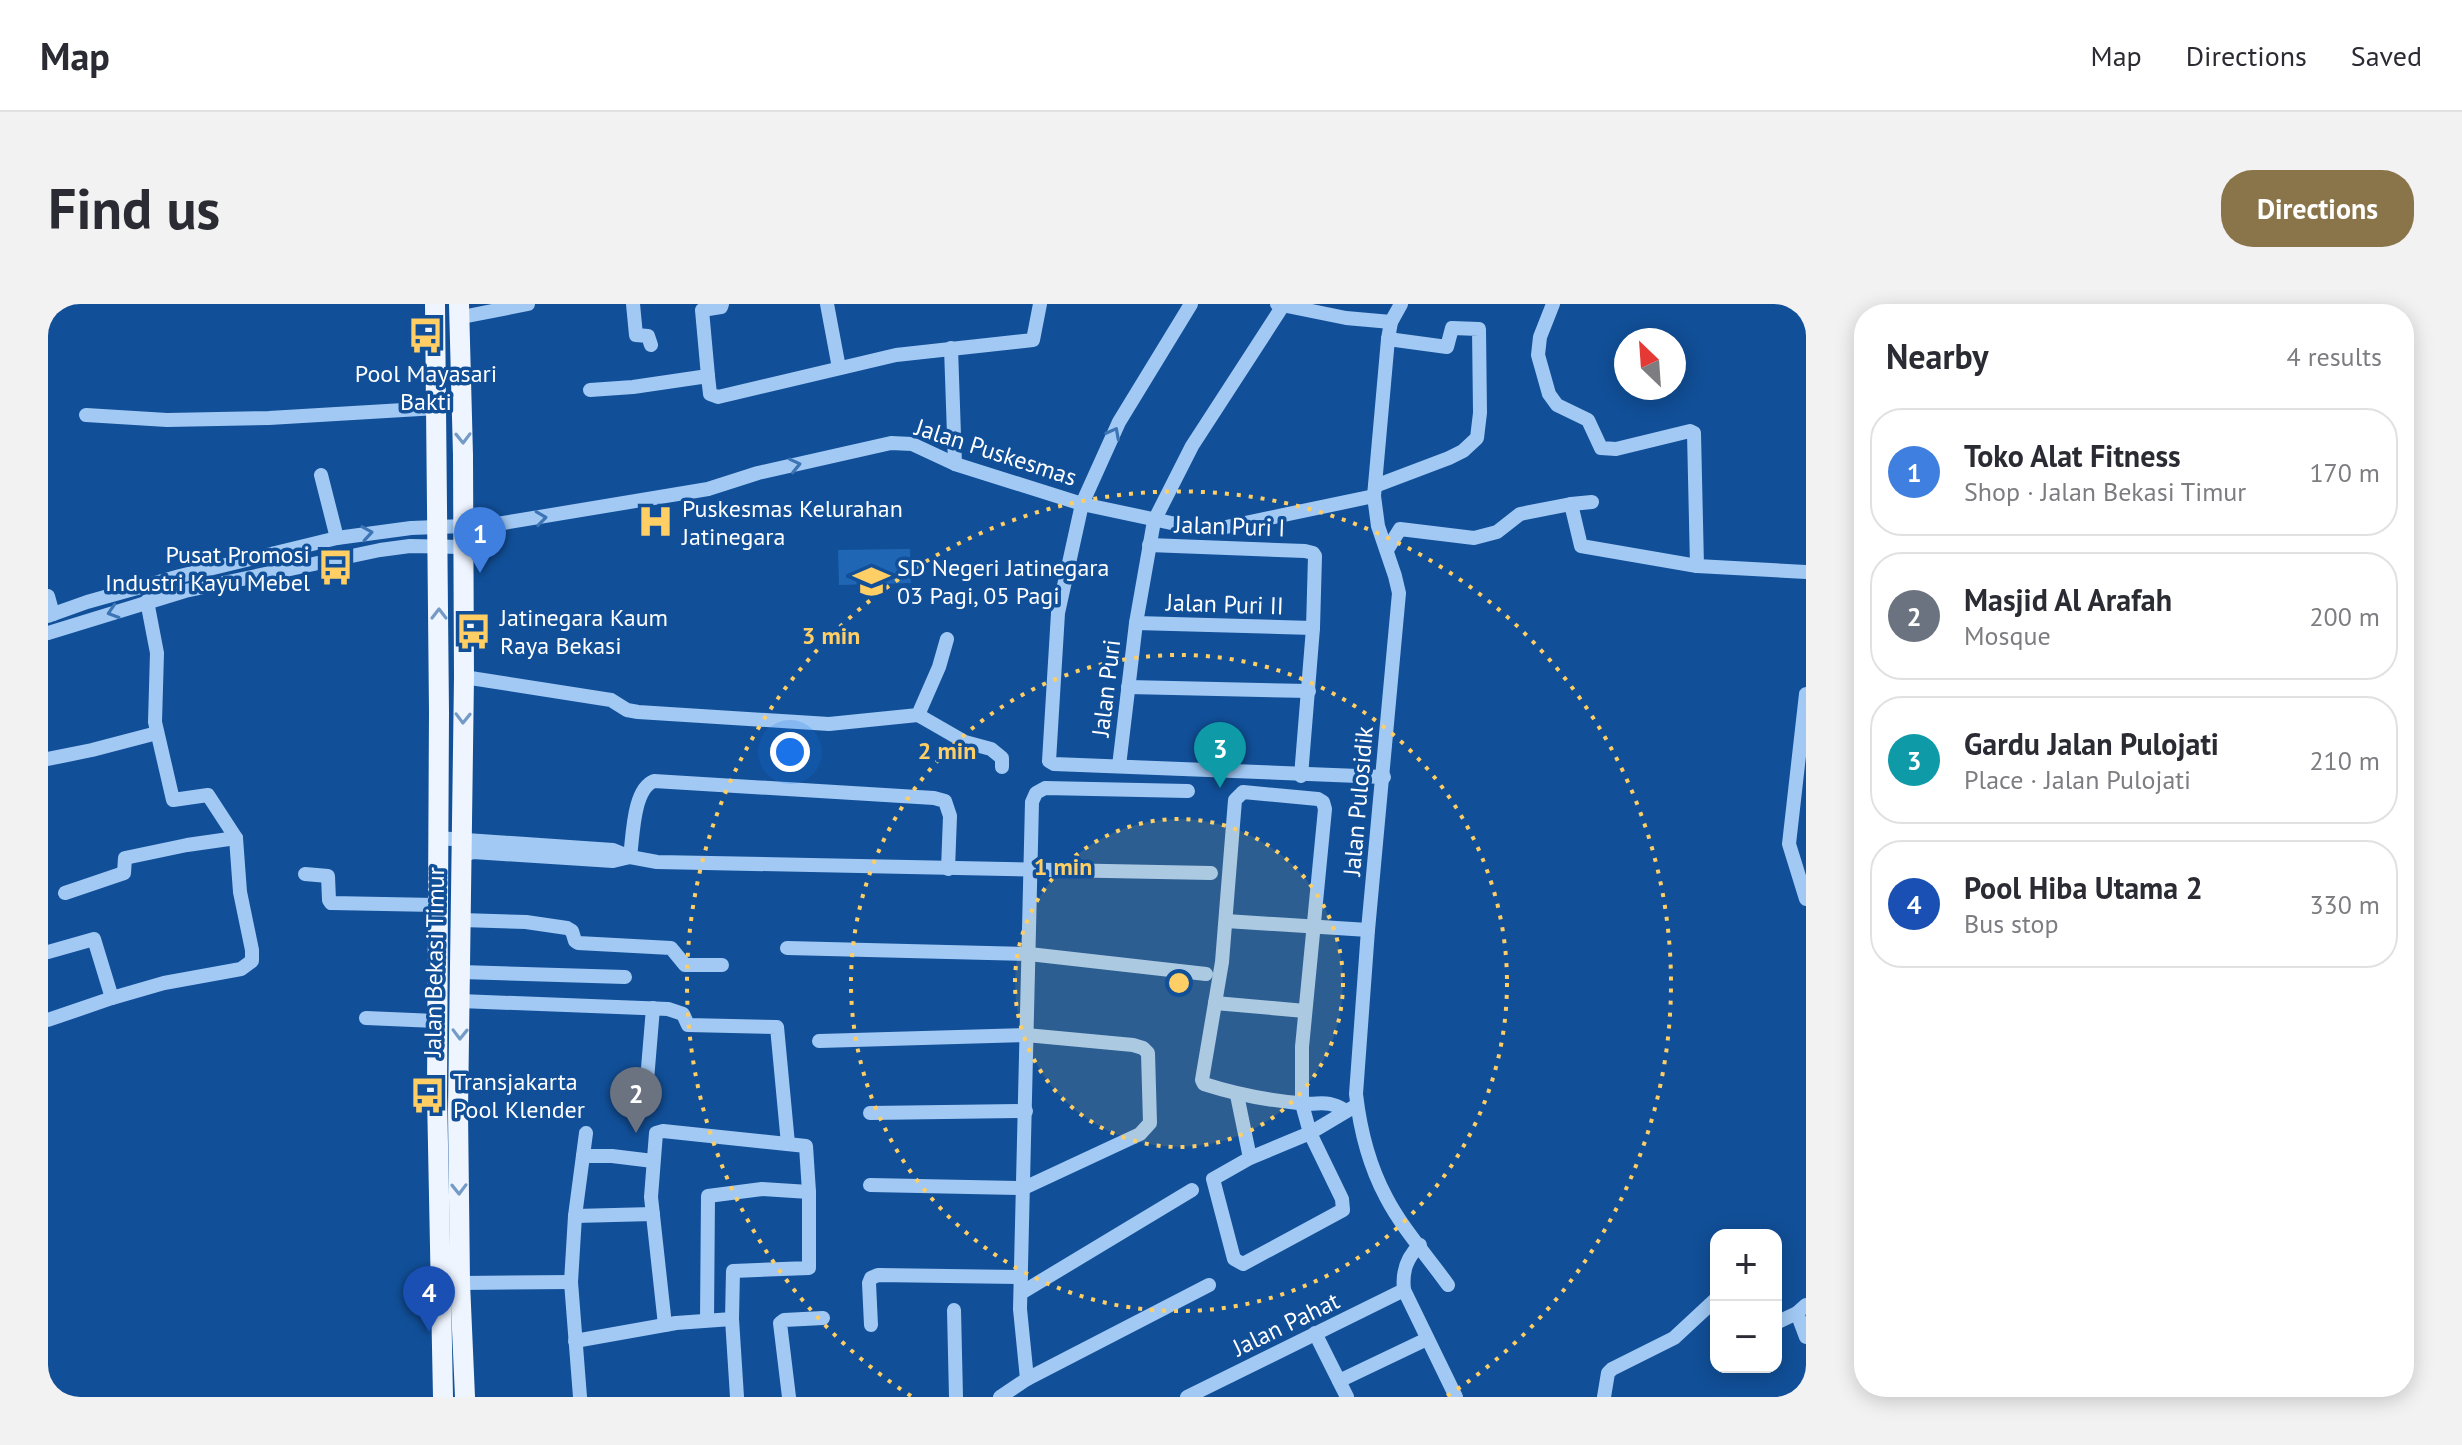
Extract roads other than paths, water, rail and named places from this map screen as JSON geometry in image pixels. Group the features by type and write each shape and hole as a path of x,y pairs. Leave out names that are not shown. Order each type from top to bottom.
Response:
{"main road":[{"name":"Jalan Bekasi Timur","path":"435,304 438,537 436,1021 443,1397"},
{"name":"Jalan Bekasi Timur","path":"460,310 464,538 460,1283 465,1397"}],"street":[{"path":"460,310 528,304"},
{"path":"633,304 636,335 648,336 651,345"},
{"path":"722,304 721,307 702,310 710,394 718,397 896,355 1033,340 1040,304"},
{"path":"827,304 839,368"},
{"path":"1191,304 1119,422 1082,504 1058,613 1049,761 1054,764 1301,776 1384,777"},
{"name":"Jalan Pulosidik","path":"1401,304 1391,322 1388,339 1374,491 1378,526 1399,593 1352,1108 1387,1200 1448,1285"},
{"path":"1553,304 1540,337 1538,355 1549,394 1557,405 1588,420 1601,448 1616,449 1690,431 1694,433 1697,566"},
{"path":"1282,305 1347,311 1391,322"},
{"name":"Jalan Puri I","path":"1154,521 1171,484 1218,403 1282,305"},
{"name":"Jalan Puskesmas","path":"438,537 464,538 708,489 758,473 891,443 912,444 955,464 1082,504 1190,527 1226,527 1374,491 1463,451 1477,438 1480,413 1479,329 1452,328 1447,347 1388,339"},
{"path":"951,348 955,464"},
{"path":"590,390 708,376"},
{"path":"86,415 167,420 269,418 437,408"},
{"path":"321,475 337,538"},
{"path":"1387,550 1400,529 1474,538 1497,532 1520,514 1592,502"},
{"path":"1571,504 1581,546 1697,566 1806,572"},
{"name":"Jalan Puri","path":"1119,766 1136,623 1154,521"},
{"path":"48,633 147,601 182,584 337,538 378,531 438,537"},
{"path":"48,596 50,615 87,602 438,537"},
{"name":"Jalan Puri I","path":"1149,545 1313,553 1317,560 1301,776"},
{"path":"48,1020 164,983 241,969 252,961 240,892 236,838 208,795 173,800 157,733 154,702 157,653 147,601"},
{"name":"Jalan Puri II","path":"1136,623 1313,628"},
{"path":"918,715 939,667 947,639"},
{"path":"464,677 611,700 627,710 651,714 829,724 918,715 965,742 991,749 1002,758 1002,767"},
{"path":"1128,687 1309,691"},
{"path":"1806,694 1789,844 1806,899"},
{"path":"48,759 157,733"},
{"path":"630,857 639,794 646,784 654,781 854,791 945,801 950,816 948,869"},
{"path":"1027,1379 1021,1338 1021,1277 1032,802 1036,793 1045,788 1188,791"},
{"path":"1352,1108 1310,1133 1216,1176 1212,1184 1234,1259 1243,1264 1343,1210 1342,1199 1310,1133 1302,1104 1302,1047 1325,809 1318,799 1243,792 1235,800 1226,921 1202,1080 1204,1084 1237,1095 1302,1104 1325,1101 1352,1108"},
{"path":"65,893 124,873 125,858 236,838"},
{"path":"437,838 462,848 613,850 657,862 1211,873"},
{"path":"305,874 328,876 331,903 436,905"},
{"path":"461,920 526,922 567,928 578,943 671,948 685,965 722,965"},
{"path":"1226,921 1368,930"},
{"path":"48,952 94,939 112,998"},
{"path":"787,948 1029,954 1206,974"},
{"path":"461,972 625,977"},
{"path":"460,1001 653,1008 681,1013 691,1026 777,1027 788,1144"},
{"path":"1215,1003 1305,1011"},
{"path":"645,1104 653,1008"},
{"path":"366,1018 436,1021"},
{"path":"819,1041 1026,1035 1143,1048 1150,1062 1150,1123 1140,1134 1024,1188 870,1185"},
{"path":"1237,1095 1250,1158"},
{"path":"870,1113 1026,1111"},
{"path":"665,1325 653,1214 655,1135 659,1132 806,1146 809,1268 734,1270 732,1319 737,1397"},
{"path":"580,1397 571,1282 575,1216 586,1133"},
{"path":"583,1156 653,1161"},
{"path":"707,1320 708,1196 762,1189 809,1192"},
{"path":"1021,1293 1192,1190"},
{"path":"575,1216 653,1214"},
{"path":"1420,1245 1408,1259 1403,1272 1404,1290 1456,1397"},
{"path":"871,1325 869,1283 871,1278 878,1275 1021,1277"},
{"path":"460,1283 571,1282"},
{"path":"1000,1397 1027,1379 1209,1285"},
{"name":"Jalan Pahat","path":"1187,1397 1404,1290"},
{"path":"1604,1397 1608,1373 1612,1369 1674,1338 1714,1301"},
{"path":"1782,1320 1801,1309 1806,1337"},
{"path":"954,1310 956,1397"},
{"path":"789,1397 779,1324 784,1320 823,1318"},
{"path":"575,1341 665,1325 732,1319"},
{"path":"1315,1333 1347,1397"},
{"path":"1339,1381 1427,1339"}],"place":[{"name":"Pool Mayasari Bakti","path":"426,336"},
{"name":"Puskesmas Kelurahan Jatinegara","path":"656,522"},
{"name":"Pusat Promosi Industri Kayu Mebel","path":"336,568"},
{"name":"Toko Alat Fitness","path":"480,573"},
{"name":"SD Negeri Jatinegara 03 Pagi, 05 Pagi","path":"871,581"},
{"name":"Jatinegara Kaum Raya Bekasi","path":"474,631"},
{"name":"Gardu Jalan Pulojati","path":"1220,788"},
{"name":"Transjakarta Pool Klender","path":"427,1095"},
{"name":"Masjid Al Arafah","path":"636,1133"},
{"name":"Pool Hiba Utama 2","path":"429,1332"}]}
